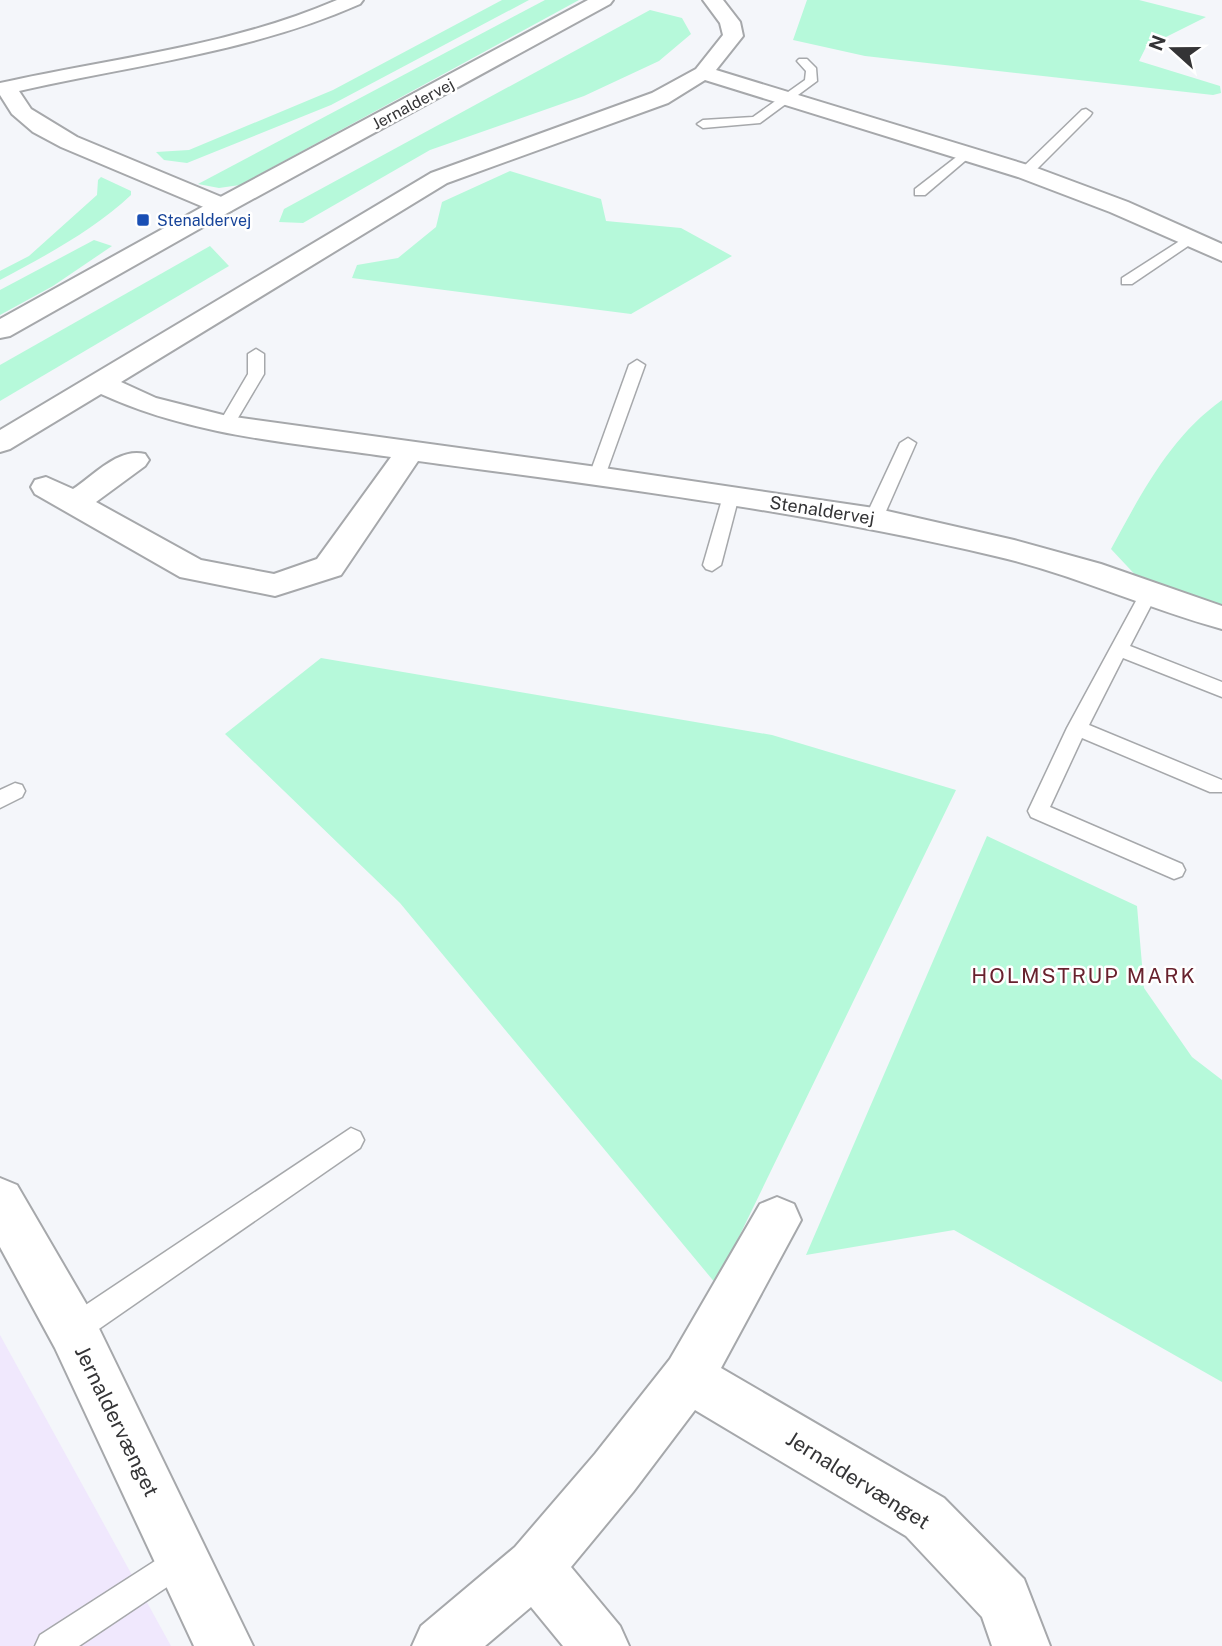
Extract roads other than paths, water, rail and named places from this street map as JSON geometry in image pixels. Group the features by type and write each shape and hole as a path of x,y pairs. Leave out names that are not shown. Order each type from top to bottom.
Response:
{"street":[{"path":"222,206 69,142 41,127 23,114 3,88 62,74 259,37 313,19 353,0"},
{"name":"Jernaldervej","path":"0,330 222,206 603,0"},
{"path":"0,443 439,178 660,99 703,73 733,36 730,22 713,0"},
{"path":"703,73 786,100 968,152 1026,172 1119,207 1222,253"},
{"name":"Stenaldervej","path":"98,382 146,404 226,425 597,476 874,518 1003,547 1149,592 1222,618"},
{"path":"46,487 192,569 275,585 329,567 410,451"},
{"path":"75,503 134,460"},
{"name":"Jernaldervænget","path":"0,1201 73,1330 224,1646"},
{"path":"441,1646 535,1567 614,1473 688,1377 777,1220"},
{"name":"Jernaldervænget","path":"688,1377 925,1517 1004,1599 1021,1646"},
{"path":"535,1567 600,1646"}],"lane":[{"path":"703,124 756,120 811,81 812,70 803,61"},
{"path":"1026,172 1086,113"},
{"path":"920,192 968,152"},
{"path":"1127,281 1189,239"},
{"path":"226,425 256,373 256,354"},
{"path":"597,476 637,365"},
{"path":"874,518 908,443"},
{"path":"712,565 731,496"},
{"path":"1149,592 1077,728 1038,811 1174,870"},
{"path":"1118,649 1222,690"},
{"path":"1077,728 1217,786"},
{"path":"73,1330 351,1140"},
{"path":"51,1646 183,1558"}],"place":[{"name":"Stenaldervej","path":"143,220"}],"district":[{"name":"HOLMSTRUP MARK","path":"1084,975"}]}
